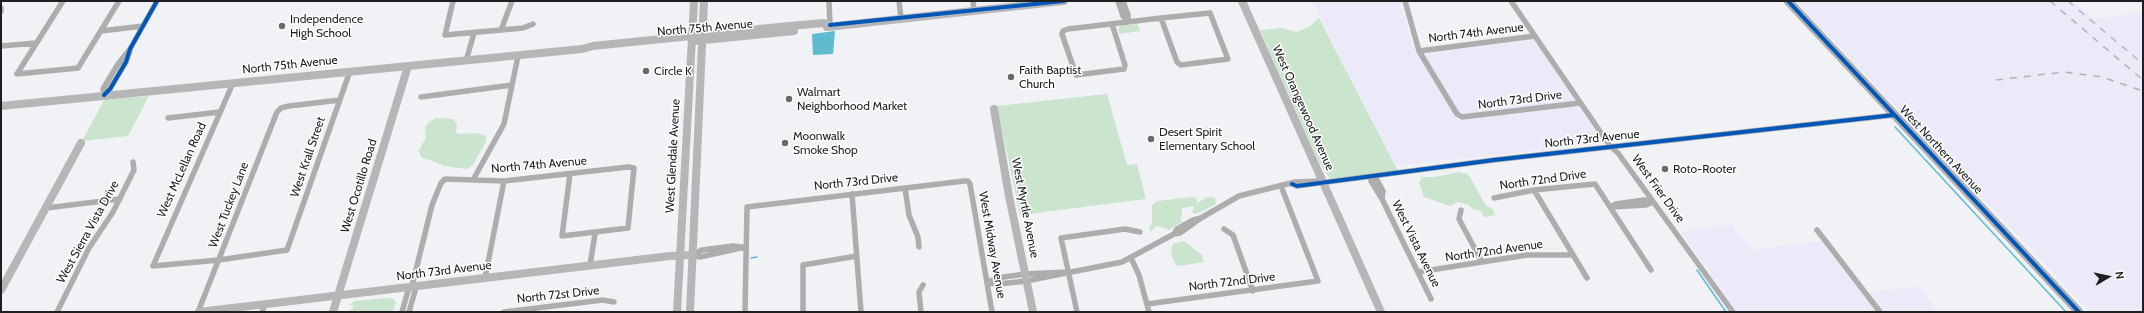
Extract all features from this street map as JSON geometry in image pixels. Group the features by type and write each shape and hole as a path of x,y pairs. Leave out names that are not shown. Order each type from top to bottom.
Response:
{"main road":[{"name":"West Glendale Avenue","path":"677,312 694,1"},
{"name":"West Glendale Avenue","path":"690,312 701,38 704,1"},
{"name":"North 75th Avenue","path":"1,106 582,49 590,51 701,38 824,28 830,25 1064,1"},
{"name":"West Orangewood Avenue","path":"1242,1 1381,312"},
{"name":"West Northern Avenue","path":"1788,1 2079,312"},
{"name":"West Ocotillo Road","path":"333,312 408,66"},
{"name":"West Myrtle Avenue","path":"994,109 1033,312"},
{"path":"1,290 81,143"},
{"name":"North 73rd Avenue","path":"198,312 264,308 412,286 680,254 692,255"}],"street":[{"path":"63,1 17,74 78,68 119,1"},
{"path":"104,95 103,89 107,82 118,64 130,50 158,1"},
{"path":"453,1 445,35 523,28 533,24"},
{"path":"501,30 512,1"},
{"path":"829,1 830,25"},
{"path":"899,1 902,18"},
{"path":"972,1 974,11"},
{"path":"1118,1 1128,22"},
{"path":"1123,1 1124,13"},
{"path":"1405,1 1419,51"},
{"name":"West Frier Drive","path":"1511,1 1610,146 1618,153 1733,312"},
{"path":"1112,24 1125,65 1124,69 1076,75 1062,34 1063,31 1112,24 1161,18 1210,13 1228,59 1181,65 1177,62 1161,18"},
{"path":"101,30 143,26"},
{"path":"466,61 474,33"},
{"name":"North 74th Avenue","path":"1419,51 1535,36"},
{"path":"1,46 36,43"},
{"name":"North 73rd Drive","path":"1419,51 1457,114 1462,117 1580,103"},
{"path":"473,180 502,127 518,56"},
{"name":"West Krall Street","path":"219,260 287,250 350,72"},
{"name":"West McLellan Road","path":"219,260 153,266 233,83"},
{"path":"421,97 434,94 512,86"},
{"name":"West Tuckey Lane","path":"198,312 277,112 281,108 340,100"},
{"path":"168,118 220,112"},
{"name":"North 73rd Avenue","path":"987,283 1026,277 1060,275 1068,272 1104,267 1131,258 1174,234 1180,233 1201,218 1239,196 1261,189 1292,184 1297,186 1373,177 1610,146 1616,148 1894,115"},
{"name":"West Sierra Vista Drive","path":"57,312 89,248 107,222 120,199 134,170 134,162"},
{"name":"North 74th Avenue","path":"412,286 432,205 441,183 445,179 504,181 634,168 635,172 628,228 595,234"},
{"path":"570,174 562,236 595,234 590,265"},
{"name":"West Vista Avenue","path":"1373,177 1371,181 1382,199 1431,299"},
{"path":"485,278 504,181"},
{"name":"North 73rd Drive","path":"746,247 747,207 968,181"},
{"name":"West Midway Avenue","path":"968,181 992,312"},
{"name":"North 72nd Drive","path":"1494,198 1504,194 1590,183 1595,184 1610,207"},
{"name":"North 72nd Drive","path":"1147,304 1313,283 1318,281 1282,186"},
{"path":"905,188 909,215 918,237 919,247"},
{"path":"1534,190 1587,278"},
{"path":"852,194 861,312"},
{"path":"46,208 120,199"},
{"path":"1610,207 1619,208 1646,205 1653,202"},
{"path":"1610,207 1652,270"},
{"path":"1461,210 1460,219 1482,262"},
{"path":"1077,312 1061,238 1125,229 1140,232"},
{"path":"1224,229 1233,235 1253,291"},
{"path":"1817,230 1880,312"},
{"path":"745,312 746,247"},
{"name":"North 73rd Avenue","path":"692,255 700,257 746,247"},
{"name":"North 72nd Avenue","path":"1418,272 1534,254 1573,255"},
{"path":"803,312 803,265 857,256"},
{"path":"1131,258 1139,275 1149,312"},
{"path":"921,312 919,292 923,285"},
{"path":"402,312 408,292 412,286 415,291 409,312"},
{"name":"North 72st Drive","path":"504,312 556,309 603,300 614,302"}],"shaded area":[{"path":"1312,1 1400,1 1412,44 1417,54 1534,40 1604,143 1396,166"},
{"path":"1796,1 2073,1 2094,19 2143,12 2143,312 2090,312"},
{"path":"1732,224 1752,250 1820,241 1861,293 1918,286 1939,312 1737,312 1681,232"}],"green space":[{"path":"1319,18 1398,171 1330,179 1318,160 1260,30 1281,28 1296,32 1309,27"},
{"path":"1137,24 1140,31 1119,34 1118,29 1120,26"},
{"path":"1107,94 1127,165 1137,164 1146,199 1020,215 997,106"},
{"path":"149,96 128,136 82,141 104,100"},
{"path":"436,118 453,119 457,124 456,132 459,134 477,133 486,136 486,141 473,165 467,169 444,166 422,158 419,150 426,138 425,127 429,122"},
{"path":"1459,172 1468,174 1486,206 1493,209 1495,215 1484,217 1480,210 1472,209 1469,205 1458,202 1450,206 1424,197 1419,183 1422,177 1435,177"},
{"path":"1194,197 1197,199 1197,203 1207,197 1215,198 1216,204 1196,214 1192,213 1194,206 1182,208 1181,222 1169,230 1157,226 1150,232 1149,227 1152,224 1152,205 1157,201"},
{"path":"1184,241 1202,255 1204,262 1179,266 1176,265 1172,256 1171,248 1173,244"},
{"path":"389,298 394,299 396,303 392,312 347,312 353,308 353,305 349,305 355,301"}],"water":[{"path":"835,31 833,54 813,55 812,34"}],"waterway":[{"path":"1895,127 2066,312"},
{"path":"751,258 757,257"},
{"path":"1697,270 1726,312"}],"railway":[{"path":"2050,1 2143,80"},
{"path":"2068,1 2143,64"},
{"path":"1996,80 2064,72 2102,77 2143,91"}],"cycle path":[{"path":"104,95 110,89 126,62 130,49 157,1"},
{"path":"830,25 1064,1"},
{"path":"1788,1 2079,312"},
{"path":"1292,184 1297,186 1494,160 1894,115"}],"place":[{"name":"Independence High School","path":"282,26"},
{"name":"Circle K","path":"646,71"},
{"name":"Faith Baptist Church","path":"1011,77"},
{"name":"Walmart Neighborhood Market","path":"789,99"},
{"name":"Desert Spirit Elementary School","path":"1151,139"},
{"name":"Moonwalk Smoke Shop","path":"785,143"},
{"name":"Roto-Rooter","path":"1665,169"}]}
